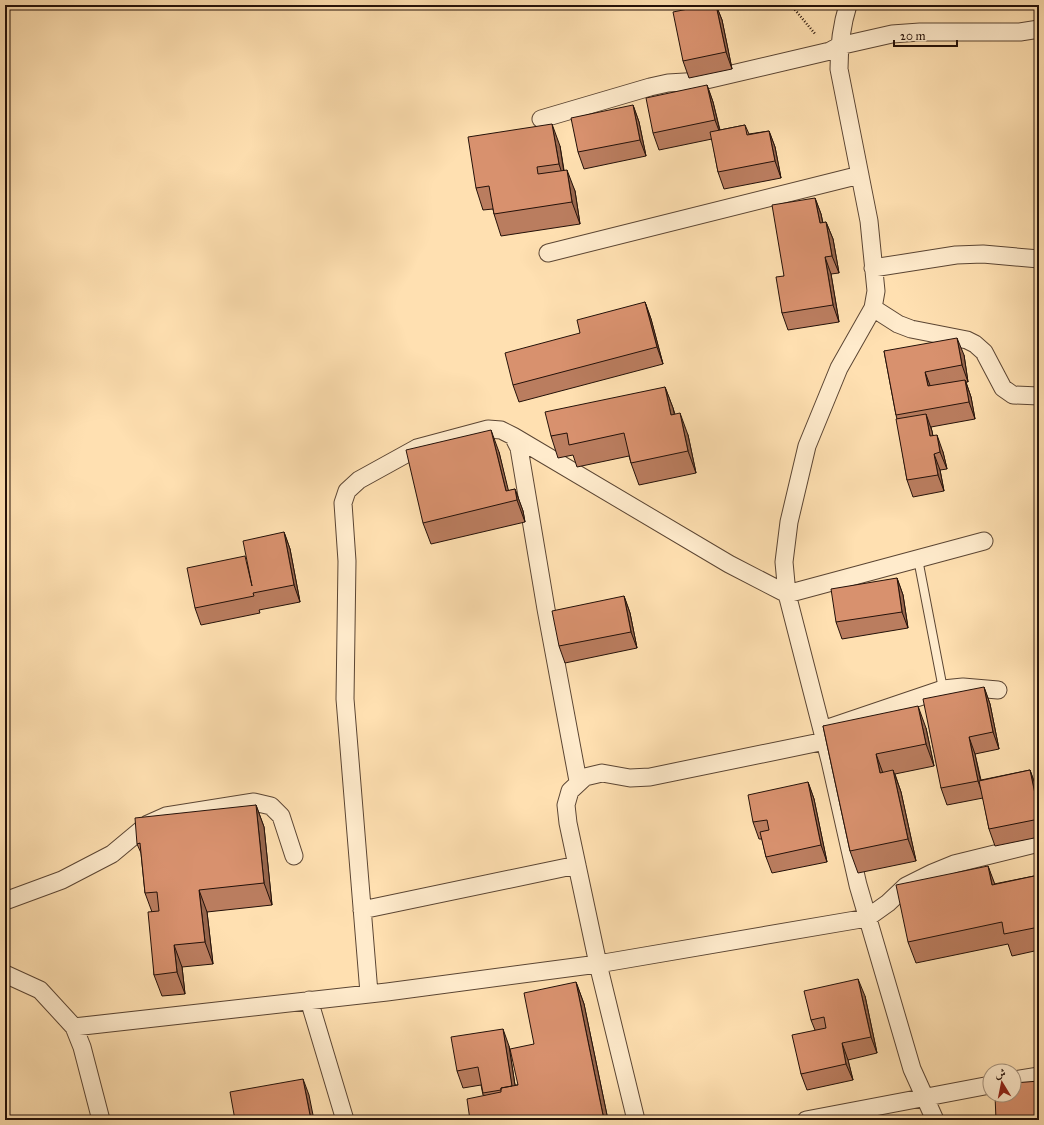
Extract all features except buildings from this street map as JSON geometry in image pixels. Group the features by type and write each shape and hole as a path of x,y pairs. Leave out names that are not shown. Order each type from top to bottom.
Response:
{"street":[{"path":"848,5 834,49 869,221 876,291 873,308 839,368 808,446 789,522 784,562 787,594 824,735 858,885 912,1069 934,1120"},
{"path":"541,120 650,87 668,83 702,81 892,34 920,32 1020,32 1039,29"},
{"path":"548,253 860,175"},
{"path":"873,268 956,255 983,254 1039,259"},
{"path":"873,308 898,324 910,329 967,340 975,344 984,352 1003,388 1013,394 1039,396"},
{"path":"369,993 345,699 347,561 343,503 347,491 359,480 417,448 488,429 501,430 729,564 787,594 984,541"},
{"path":"513,436 519,448 546,610 578,781"},
{"path":"636,1120 598,964 568,823 566,805 570,791 578,781 585,777 602,773 630,778 650,777 824,735 944,688 970,687 998,690"},
{"path":"5,901 62,880 112,854 148,824 166,816 239,804 254,802 271,806 281,816 294,856"},
{"path":"74,1028 598,964 868,918 888,903 906,886 932,873 954,864 1039,843"},
{"path":"362,910 577,865"},
{"path":"5,974 40,990 74,1028 82,1048 100,1120"},
{"path":"309,1000 345,1120"},
{"path":"1022,1079 1039,1076"},
{"path":"806,1120 982,1087"}],"lane":[{"path":"918,559 944,688"}],"path":[{"path":"791,5 834,49"}]}
